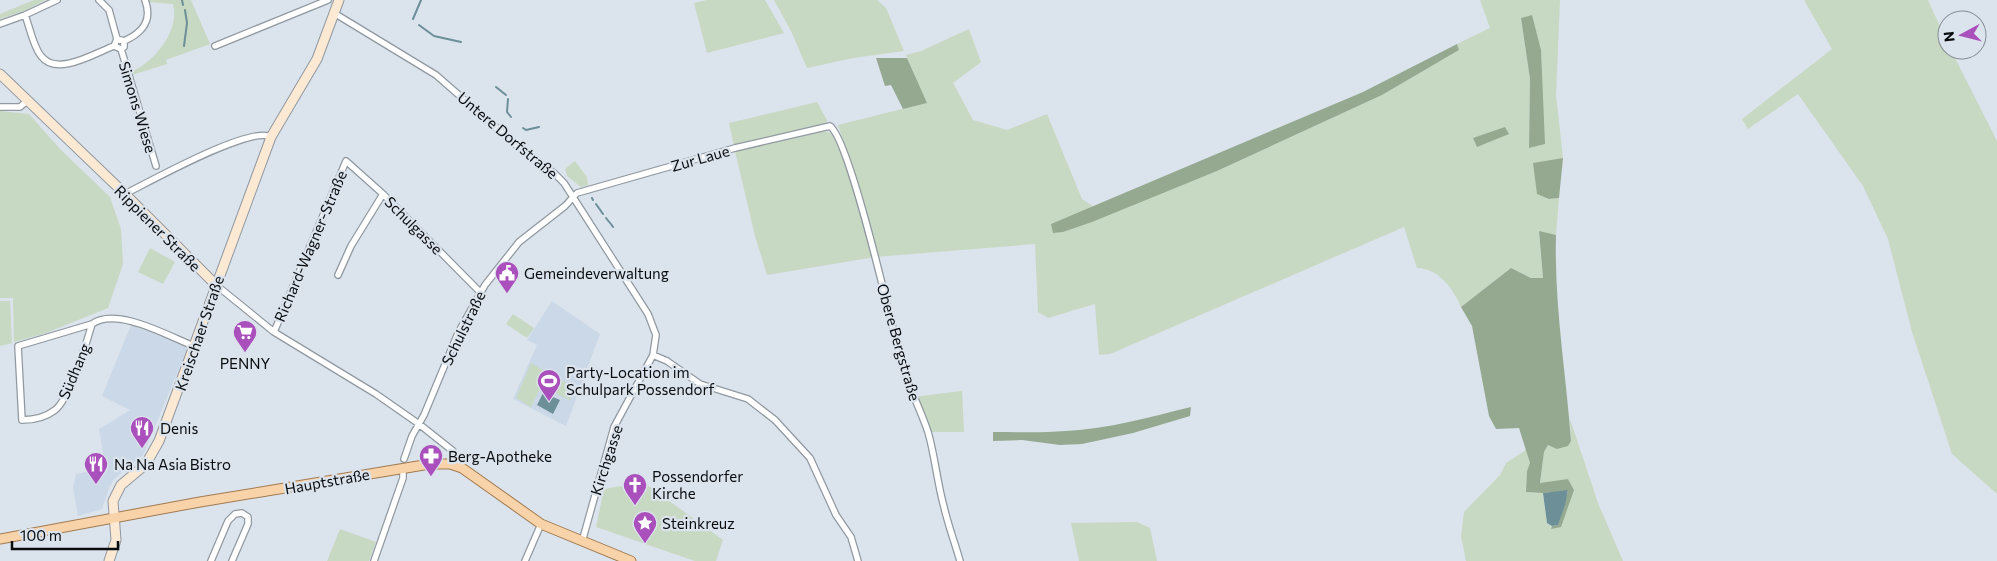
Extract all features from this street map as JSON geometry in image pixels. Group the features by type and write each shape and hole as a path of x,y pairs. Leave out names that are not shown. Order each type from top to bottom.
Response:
{"main road":[{"name":"Kreischaer Straße","path":"109,561 116,540 113,502 121,485 146,464 159,441 196,347 216,286 271,137 318,59 337,1"},
{"name":"Rippiener Straße","path":"0,74 125,194 216,286"},
{"name":"Hauptstraße","path":"0,539 403,464 438,463 462,468 541,524 631,561"}],"street":[{"path":"0,24 26,15 56,0"},
{"path":"99,0 109,10 117,39"},
{"name":"Simons Wiese","path":"114,46 117,39 124,41 143,30 147,21 145,0"},
{"path":"214,46 328,0"},
{"name":"Untere Dorfstraße","path":"334,13 436,75 523,152 554,173 573,196 648,314 656,334 653,355"},
{"name":"Simons Wiese","path":"26,15 40,54 48,63 64,65 114,46 121,49"},
{"name":"Simons Wiese","path":"121,49 124,47 124,41"},
{"name":"Simons Wiese","path":"121,49 156,166"},
{"path":"0,107 20,107 28,100"},
{"name":"Zur Laue","path":"573,196 577,193 735,148 830,126"},
{"name":"Obere Bergstraße","path":"830,126 838,136 850,170 895,330 901,359 913,397 928,432 944,507 960,561"},
{"path":"125,194 205,153 262,134 271,137"},
{"name":"Schulgasse","path":"346,161 383,194 480,292"},
{"name":"Richard-Wagner-Straße","path":"274,332 346,161"},
{"path":"338,276 361,229 383,194"},
{"name":"Schulstraße","path":"374,561 403,478 403,464 460,328 480,292 519,242 565,206 573,196"},
{"name":"Rippiener Straße","path":"216,286 274,332 376,394 453,451"},
{"name":"Südhang","path":"92,324 65,399 56,410 44,416 22,420 18,346 92,324 98,320 116,318 132,321 196,347"},
{"path":"653,355 667,361 700,384 748,399 775,420 810,458 836,515 851,537 858,561"},
{"name":"Kirchgasse","path":"582,542 597,481 614,427 653,355"},
{"path":"211,561 228,521 235,514 242,513 248,517 248,524 232,561"},
{"path":"525,561 541,524"}],"shaded area":[{"path":"552,301 600,334 566,426 513,399 537,345 527,340"},
{"path":"131,325 188,347 143,455 114,479 102,509 78,516 73,487 76,474 96,470 95,460 104,459 99,429 130,410 102,396"},
{"name":"Party-Location im Schulpark Possendorf","path":"543,393 560,400 553,414 537,405"},
{"path":"1568,490 1558,525 1552,526 1547,523 1543,493"}],"green space":[{"path":"34,0 45,0 24,11 0,19 0,14"},
{"path":"147,0 191,0 210,44 166,60 167,64 132,75 131,72 148,61 163,45 173,25 173,4 148,2"},
{"path":"707,0 765,0 784,33 707,53 694,3"},
{"path":"774,0 877,0 886,8 904,51 853,58 807,68 791,31"},
{"path":"1480,0 1560,0 1556,95 1563,158 1533,164 1549,199 1559,198 1556,235 1539,232 1543,278 1531,278 1511,268 1461,307 1454,293 1444,280 1432,271 1417,268 1404,227 1110,354 1099,355 1095,304 1048,318 1038,312 1035,244 875,257 767,275 755,236 735,151 821,131 832,133 848,171 859,212 864,212 838,125 926,103 906,55 921,51 969,29 981,62 953,83 973,120 1007,130 1047,114 1082,199 1094,207 1051,224 1063,232 1217,171 1382,95 1459,50 1457,44 1490,28","holes":["1521,18 1541,50 1542,83 1529,147 1530,79"]},
{"path":"1804,0 1928,0 1937,20 1937,60 1956,60 1997,141 1997,494 1952,454 1912,332 1888,239 1863,186 1798,94 1748,129 1742,119 1832,49"},
{"path":"1532,15 1541,50 1545,144 1529,148 1530,79 1521,18"},
{"path":"1457,44 1459,50 1382,95 1217,171 1092,222 1063,232 1053,233 1051,224 1363,92"},
{"path":"876,58 907,58 927,103 903,109 891,85 885,86"},
{"path":"817,102 827,120 826,125 734,146 729,123"},
{"path":"0,111 29,114 61,150 110,197 121,229 123,264 108,308 46,333 14,342 13,298 0,298"},
{"path":"1505,127 1509,134 1477,147 1473,138"},
{"path":"1563,158 1559,198 1549,199 1537,194 1533,163"},
{"path":"575,161 587,177 588,185 581,187 567,176 565,169"},
{"path":"1539,231 1556,235 1557,287 1571,441 1568,446 1557,449 1548,445 1544,452 1540,483 1568,479 1574,490 1561,527 1551,529 1552,526 1558,525 1568,491 1526,492 1527,471 1530,463 1519,428 1496,429 1489,416 1472,326 1461,307 1511,268 1531,278 1543,278"},
{"path":"150,248 175,262 163,284 138,272"},
{"path":"0,301 10,301 12,343 0,346"},
{"path":"513,314 534,328 527,338 506,324"},
{"path":"531,363 575,388 570,400 541,387 531,407 516,398"},
{"path":"962,391 964,432 928,432 913,397"},
{"path":"1191,407 1190,416 1133,433 1082,444 1060,445 1022,440 993,441 993,432 1082,430 1129,422"},
{"path":"1570,419 1598,503 1623,561 1466,561 1461,536 1464,512 1500,475 1506,463 1526,450 1530,464 1527,471 1526,492 1543,493 1547,523 1552,526 1551,529 1560,524 1574,490 1568,479 1540,484 1544,452 1548,445 1571,441"},
{"path":"643,482 723,540 716,561 695,561 596,527 604,489"},
{"path":"1137,522 1150,528 1157,561 1079,561 1071,523"},
{"path":"340,529 376,542 369,561 327,561"}],"waterway":[{"path":"182,0 183,5"},
{"path":"413,19 421,0"},
{"path":"184,46 187,23 185,10"},
{"path":"419,25 434,36 461,42"},
{"path":"496,87 506,95"},
{"path":"508,99 507,112 511,117"},
{"path":"523,128 526,130 539,127"},
{"path":"596,204 603,214"},
{"path":"606,218 610,223"}],"place":[{"name":"Gemeindeverwaltung","path":"507,294"},
{"name":"PENNY","path":"245,353"},
{"name":"Party-Location im Schulpark Possendorf","path":"549,402"},
{"name":"Denis","path":"142,449"},
{"name":"Berg-Apotheke","path":"431,477"},
{"name":"Na Na Asia Bistro","path":"96,485"},
{"name":"Possendorfer Kirche","path":"635,506"},
{"name":"Steinkreuz","path":"645,544"}]}
